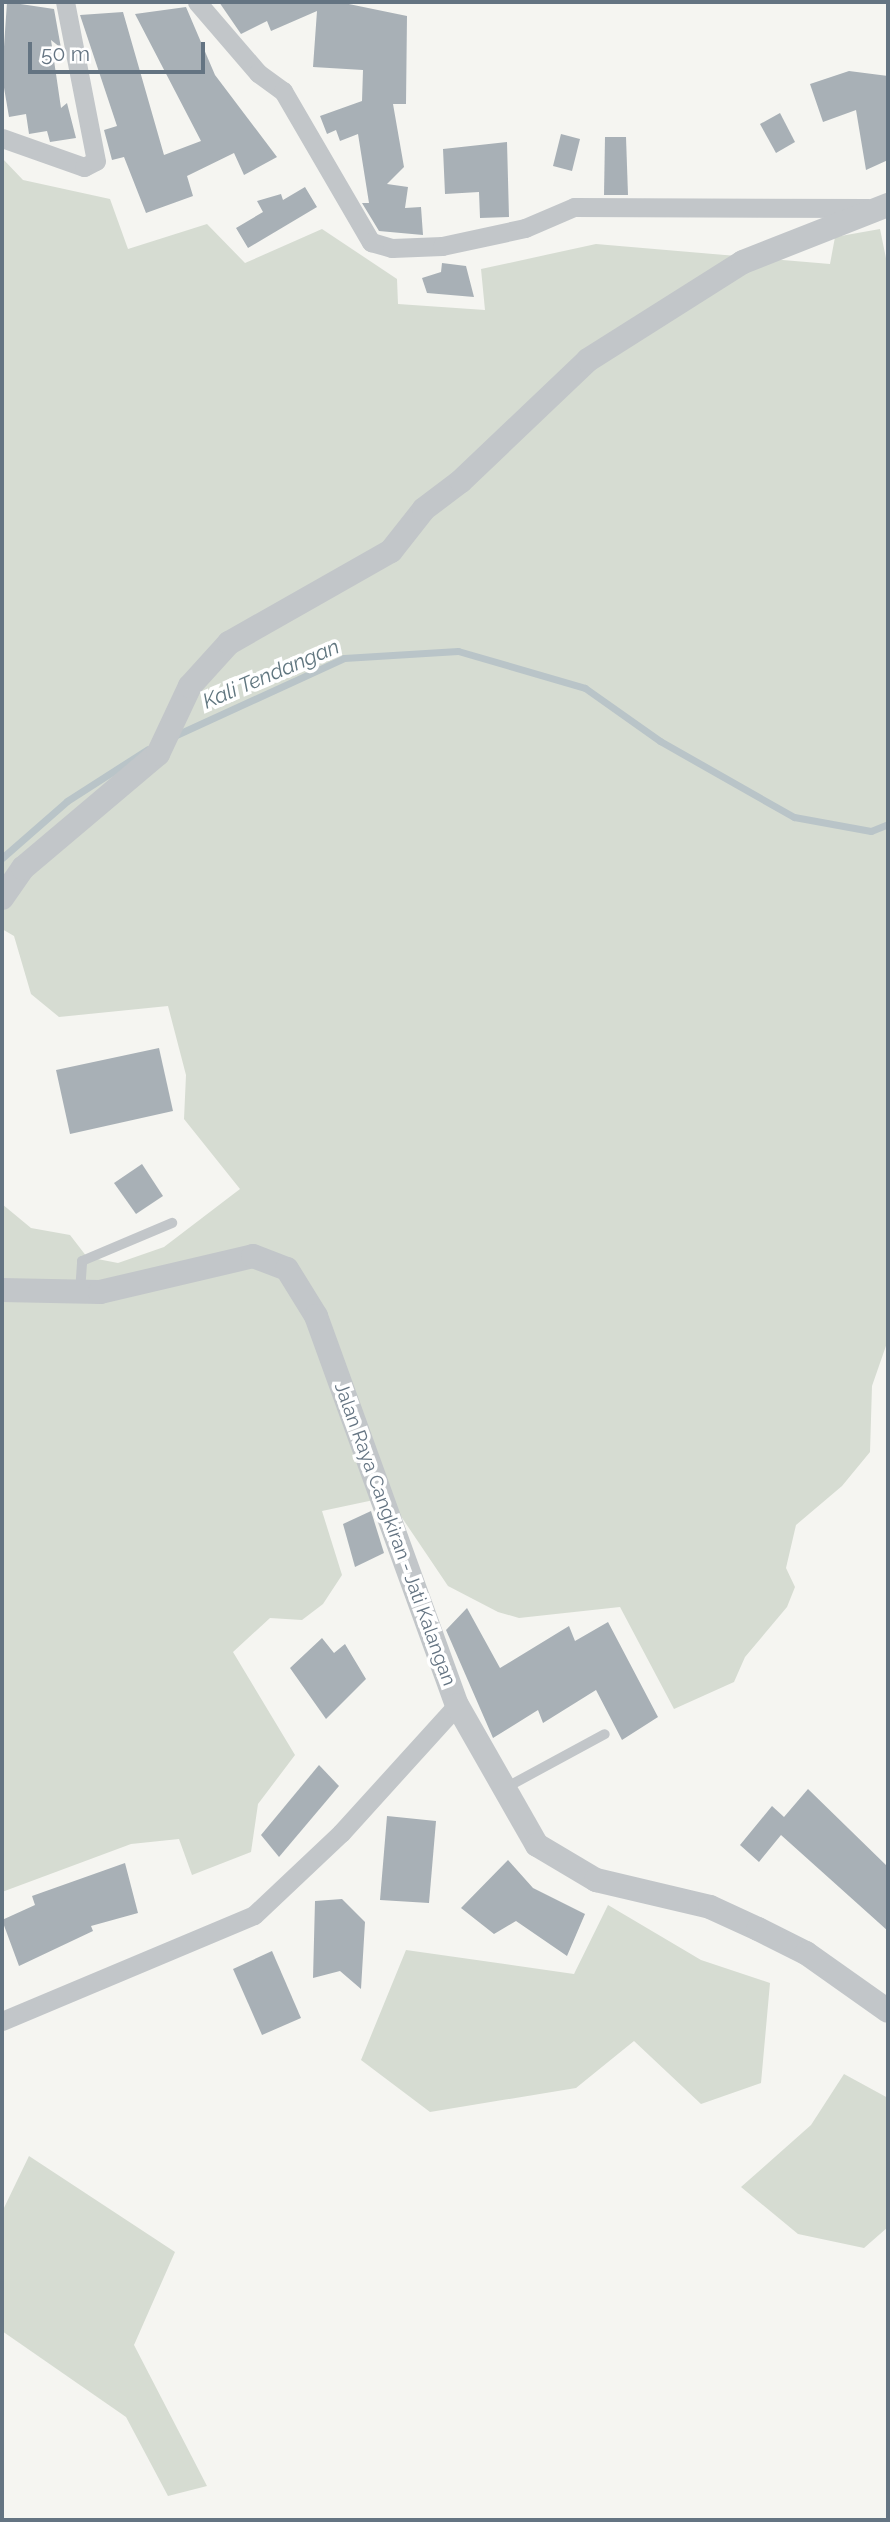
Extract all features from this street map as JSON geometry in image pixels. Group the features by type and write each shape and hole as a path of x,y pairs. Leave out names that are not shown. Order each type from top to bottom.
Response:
{"street":[{"path":"2,138 84,167 96,161 65,2"},
{"path":"197,2 258,73 283,91 317,140 359,228 381,245 442,246 525,228 574,207 878,207"},
{"path":"2,898 23,868 161,743 190,687 229,643 391,551 424,509 588,360 743,262 878,207"},
{"name":"Jalan Raya Cangkiran - Jati Kalangan","path":"2,1290 80,1293 133,1287 253,1256 287,1269 316,1316 457,1705 341,1833 254,1915 2,2021"},
{"path":"457,1705 502,1790 537,1844 564,1865 596,1880 710,1907 806,1953 888,2011"}],"lane":[{"path":"80,1293 82,1261 172,1223"},
{"path":"502,1790 604,1734"}],"shaded area":[{"path":"2,158 23,180 110,199 128,249 207,224 245,263 322,229 397,279 398,304 485,310 481,269 596,244 830,264 835,237 880,229 888,268 888,1340 872,1386 870,1452 842,1486 796,1525 786,1568 795,1587 787,1607 745,1657 734,1682 674,1709 620,1607 519,1618 498,1612 448,1586 388,1497 322,1511 342,1575 323,1604 302,1620 270,1618 233,1652 295,1755 258,1804 251,1852 192,1875 179,1839 131,1844 2,1892 2,1204 31,1228 70,1235 87,1257 118,1263 164,1247 240,1189 184,1119 186,1075 168,1006 59,1017 31,994 14,936 2,929"},
{"path":"608,1905 701,1960 770,1983 761,2083 701,2104 634,2041 576,2088 430,2112 361,2060 406,1950 574,1974"},
{"path":"844,2074 888,2098 888,2227 864,2248 798,2234 741,2187 811,2125"},
{"path":"29,2156 175,2252 134,2345 207,2486 168,2496 126,2417 2,2331 2,2212"}],"building":[{"path":"7,2 54,9 61,48 51,40 61,108 67,103 76,138 50,142 47,131 29,134 26,114 9,117 2,76"},
{"path":"219,2 339,2 407,16 406,104 393,104 404,167 387,184 408,187 405,208 421,207 423,235 379,231 362,203 369,203 358,134 340,141 336,130 327,134 320,116 362,101 363,70 313,67 317,11 271,31 267,21 241,34"},
{"path":"186,7 215,75 277,157 244,175 234,153 187,176 193,196 146,213 124,157 112,160 104,130 117,126 80,15 123,12 164,155 201,141 135,14"},
{"path":"849,71 888,76 888,160 866,170 856,110 823,122 810,84"},
{"path":"780,113 795,142 776,153 760,124"},
{"path":"561,134 580,139 572,171 553,166"},
{"path":"605,137 626,137 628,195 604,195"},
{"path":"507,142 509,217 480,218 479,192 445,194 443,149"},
{"path":"305,187 317,207 248,248 236,228 263,212 257,201 281,194 283,200"},
{"path":"442,263 466,266 474,297 427,293 422,278 441,272"},
{"path":"159,1048 173,1111 70,1134 56,1070"},
{"path":"142,1164 163,1196 136,1214 114,1183"},
{"path":"371,1511 384,1553 355,1567 343,1524"},
{"path":"467,1608 500,1668 569,1626 575,1641 608,1622 658,1717 622,1740 596,1690 543,1723 538,1710 493,1738 446,1630"},
{"path":"322,1638 334,1653 345,1644 366,1679 326,1719 290,1668"},
{"path":"319,1765 339,1786 279,1857 261,1835"},
{"path":"808,1789 888,1867 888,1931 781,1835 759,1862 740,1845 772,1806 784,1817"},
{"path":"387,1816 436,1821 429,1903 380,1900"},
{"path":"508,1860 533,1888 585,1914 567,1956 516,1921 494,1934 461,1908"},
{"path":"125,1863 138,1913 91,1926 93,1931 19,1966 2,1920 35,1905 32,1896"},
{"path":"342,1899 365,1922 361,1989 340,1971 313,1978 315,1901"},
{"path":"272,1951 301,2018 262,2035 233,1969"}],"waterway":[{"name":"Kali Tendangan","path":"174,736 344,658 458,651 585,688 660,741 794,817 871,831 888,824"},
{"name":"Kali Tendangan","path":"2,858 67,801 148,749"}]}
